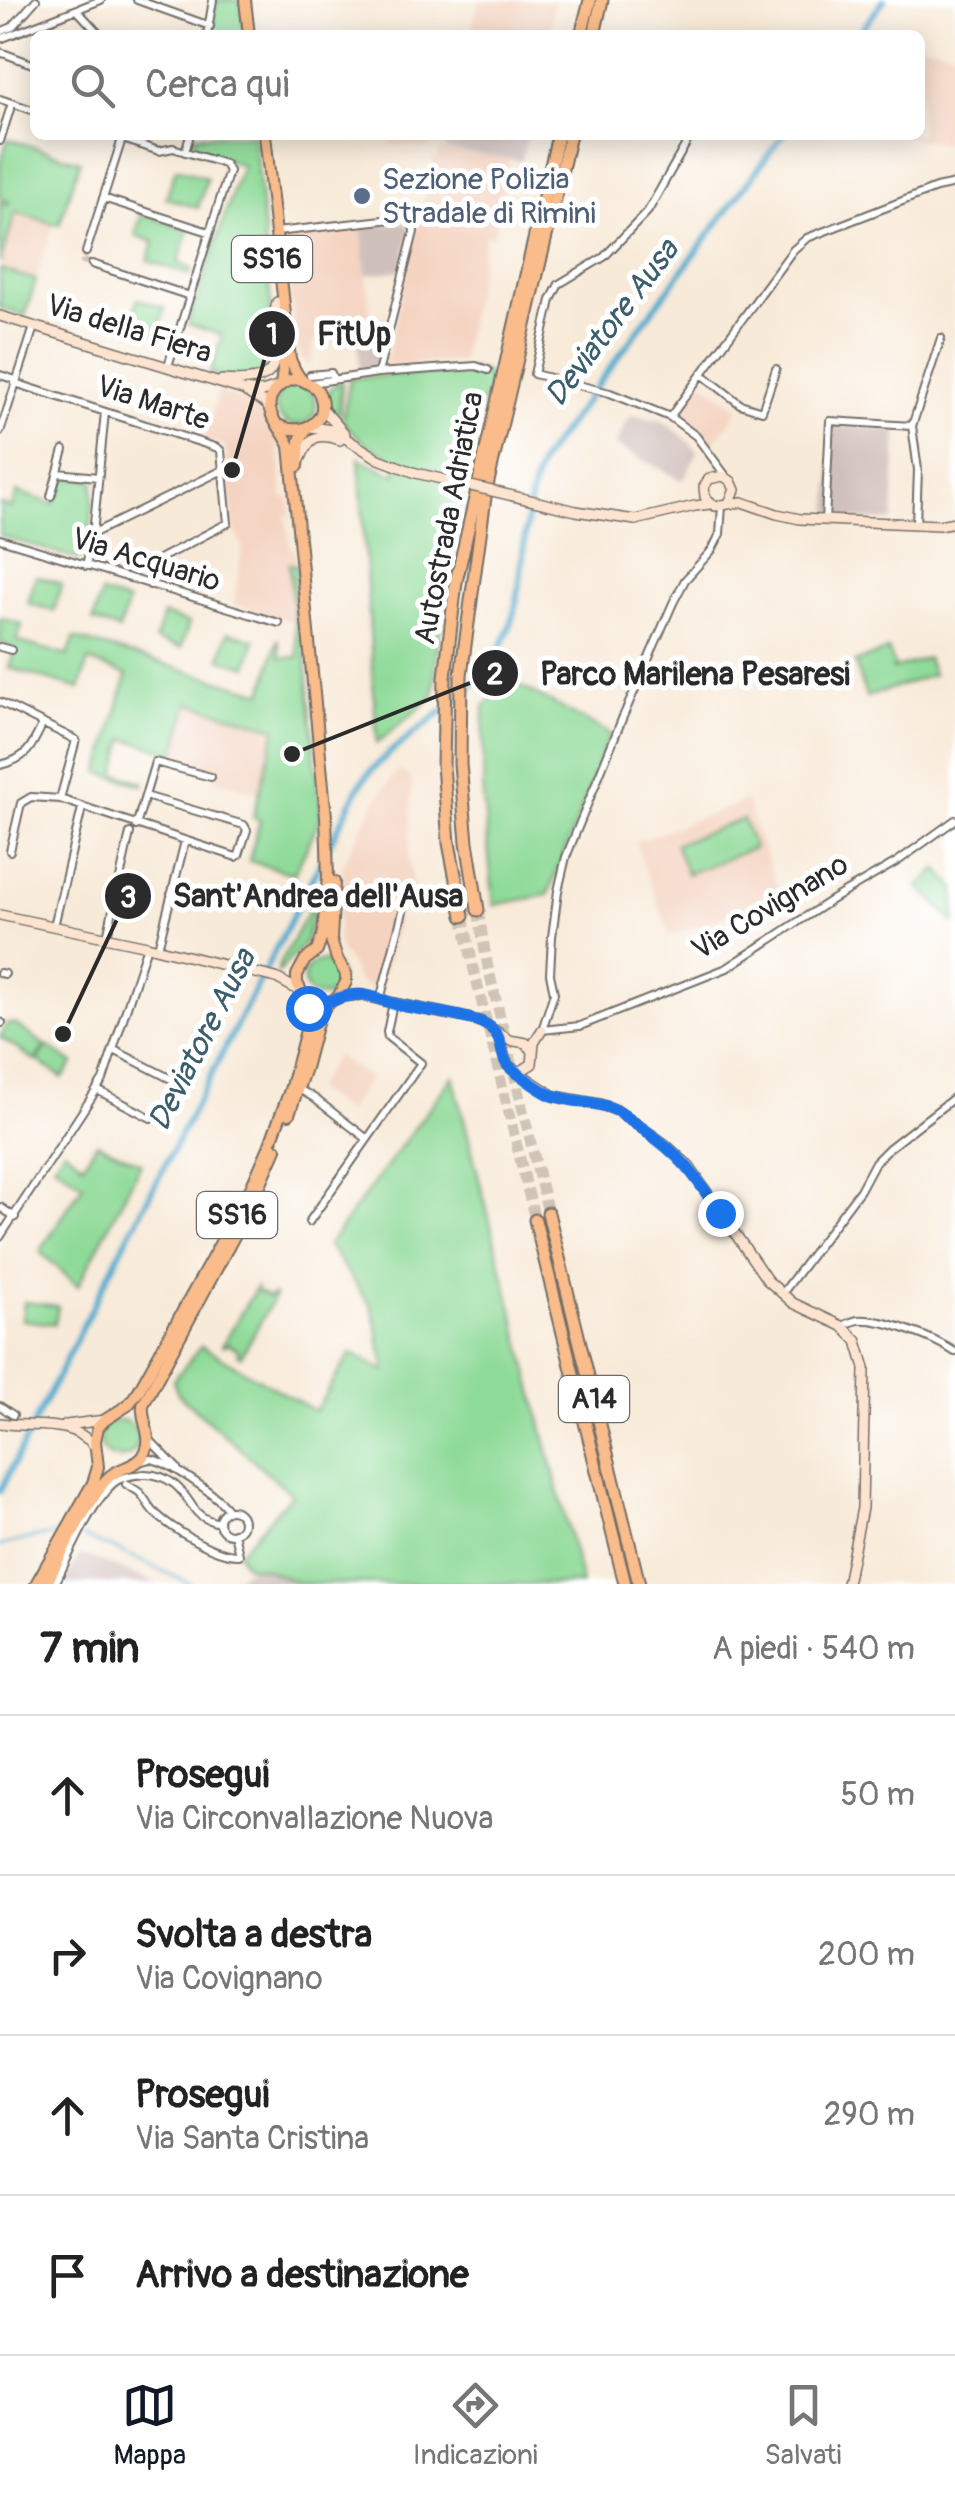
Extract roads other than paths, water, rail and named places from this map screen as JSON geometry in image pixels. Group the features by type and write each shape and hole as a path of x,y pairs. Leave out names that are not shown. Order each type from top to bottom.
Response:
{"highway":[{"path":"583,30 590,0"},
{"path":"595,30 602,0"},
{"name":"Autostrada Adriatica","path":"464,916 449,843 443,734 456,582 557,140"},
{"name":"Autostrada Adriatica","path":"478,910 466,842 460,764 461,675 486,490 569,140"},
{"name":"A14","path":"548,1213 639,1584"},
{"name":"A14","path":"535,1220 625,1584"}],"main road":[{"path":"248,0 251,30"},
{"name":"SS16","path":"262,140 283,370 271,399 271,412"},
{"name":"SS16","path":"263,140 290,359 320,393 322,408"},
{"path":"279,386 293,379 307,379"},
{"path":"322,408 300,440 298,465 329,812 331,940 346,974"},
{"path":"271,412 290,446 329,812"},
{"path":"282,426 293,431 308,428"},
{"path":"300,967 317,952 323,934 331,874"},
{"path":"313,956 337,959"},
{"name":"SS16","path":"82,1516 98,1467 96,1432 104,1420 138,1392 158,1359 250,1190 283,1113 309,1019 297,974 300,967"},
{"name":"SS16","path":"46,1584 82,1516 109,1477 132,1465 146,1451 143,1406 254,1201 298,1089 318,1015 346,982 346,974"},
{"path":"302,994 316,1003 333,1000"},
{"path":"116,1414 132,1416 147,1433"},
{"path":"96,1448 102,1460 111,1465 132,1465"},
{"name":"SS16","path":"36,1584 61,1554"}],"street":[{"path":"0,36 36,0"},
{"path":"0,36 101,0"},
{"path":"137,0 210,26"},
{"path":"209,30 212,0"},
{"path":"77,10 95,30"},
{"path":"0,52 30,62"},
{"path":"0,100 30,108"},
{"path":"0,141 12,103"},
{"path":"86,252 122,140"},
{"path":"131,140 159,151 173,148 225,164 229,171 168,366"},
{"path":"173,148 175,140"},
{"path":"185,152 189,140"},
{"path":"689,140 648,212 604,257 555,288 534,374 606,392 670,417 696,436 730,482 734,495 721,505"},
{"path":"670,417 793,250 808,238 955,184"},
{"path":"104,198 210,232"},
{"path":"275,232 401,218 414,223 378,373"},
{"path":"92,264 190,296"},
{"path":"207,379 248,382 260,380 270,371 276,353 272,316 276,302"},
{"name":"Via della Fiera","path":"0,316 243,390 262,392 279,386"},
{"path":"0,432 34,326"},
{"path":"916,524 918,470 912,426 940,338"},
{"path":"307,379 317,384 378,373 476,366 488,370"},
{"path":"703,375 740,404 762,411 776,369"},
{"name":"Via Marte","path":"0,375 221,451 228,523 160,558 150,585"},
{"name":"Via della Fiera","path":"243,390 266,404 271,412"},
{"path":"322,408 357,446"},
{"path":"86,566 106,412"},
{"path":"825,521 830,422 912,426"},
{"path":"308,428 332,430 390,464 416,473 635,520 683,508 742,502 777,514 825,521 939,526 955,522"},
{"path":"298,465 305,448 316,437 331,437 357,446"},
{"path":"51,496 64,450"},
{"path":"708,451 712,467 704,497 721,505"},
{"path":"93,534 223,470"},
{"path":"58,473 98,476"},
{"path":"683,508 718,476 759,506"},
{"path":"538,1087 532,1077 532,1050 554,992 550,974 552,936 566,857 673,603 720,534 721,505"},
{"name":"Via Acquario","path":"0,539 279,623"},
{"path":"0,647 10,650"},
{"path":"0,702 76,740 60,799"},
{"path":"0,765 24,756 42,723"},
{"path":"107,938 133,830 155,762 211,778"},
{"path":"10,850 21,802 31,797 60,799 133,830 239,855 247,830 244,824 145,796"},
{"path":"54,926 82,808"},
{"name":"Via Covignano","path":"542,1030 580,1026 727,968 898,861 955,820"},
{"path":"0,1237 97,1090 171,894 185,841"},
{"path":"171,894 229,906"},
{"path":"380,1000 408,896"},
{"path":"0,915 247,970 276,978 302,994"},
{"path":"276,978 300,967"},
{"path":"346,974 362,994"},
{"path":"333,1000 362,994 471,1019 532,1050"},
{"path":"309,1222 421,1062 388,1037 393,1004"},
{"path":"504,1054 509,1045 542,1030"},
{"path":"497,1034 508,1066 538,1087 554,1096 616,1110 665,1144 688,1165 768,1280 793,1303 842,1326 857,1341 865,1368 862,1508 848,1584"},
{"path":"114,1050 177,1082"},
{"path":"516,1071 532,1064"},
{"path":"298,1089 366,1138"},
{"path":"97,1090 152,1118"},
{"path":"782,1294 860,1190 875,1162 955,1097"},
{"path":"0,1208 15,1217"},
{"path":"842,1326 858,1320 896,1326 937,1340 955,1352"},
{"path":"0,1406 7,1421 80,1432 96,1448"},
{"path":"58,1426 104,1420"},
{"path":"147,1433 184,1476"},
{"path":"132,1465 156,1460 222,1500 228,1510"},
{"path":"82,1516 114,1482 126,1476 155,1474 174,1484 202,1518 220,1523"},
{"path":"126,1484 140,1493 163,1519 229,1555 239,1554 234,1533"},
{"path":"228,1510 235,1510 243,1519 240,1530 234,1533 223,1530 220,1523 222,1514 228,1510"},
{"path":"55,1584 61,1554"}],"waterway":[{"name":"Deviatore Ausa","path":"862,30 884,0"},
{"name":"Deviatore Ausa","path":"0,1491 360,785 394,749 472,686 502,645 517,600 529,504 543,458 779,140"},
{"path":"0,1546 59,1535"},
{"path":"82,1537 191,1584"}],"tunnel":[{"path":"86,252 83,261 92,264"},
{"path":"478,910 487,963 548,1213"},
{"path":"463,916 535,1220"}],"place":[{"name":"Sezione Polizia Stradale di Rimini","path":"362,196"},
{"name":"FitUp","path":"232,470"},
{"name":"Parco Marilena Pesaresi","path":"292,754"},
{"name":"Sant'Andrea dell'Ausa","path":"63,1034"}]}
